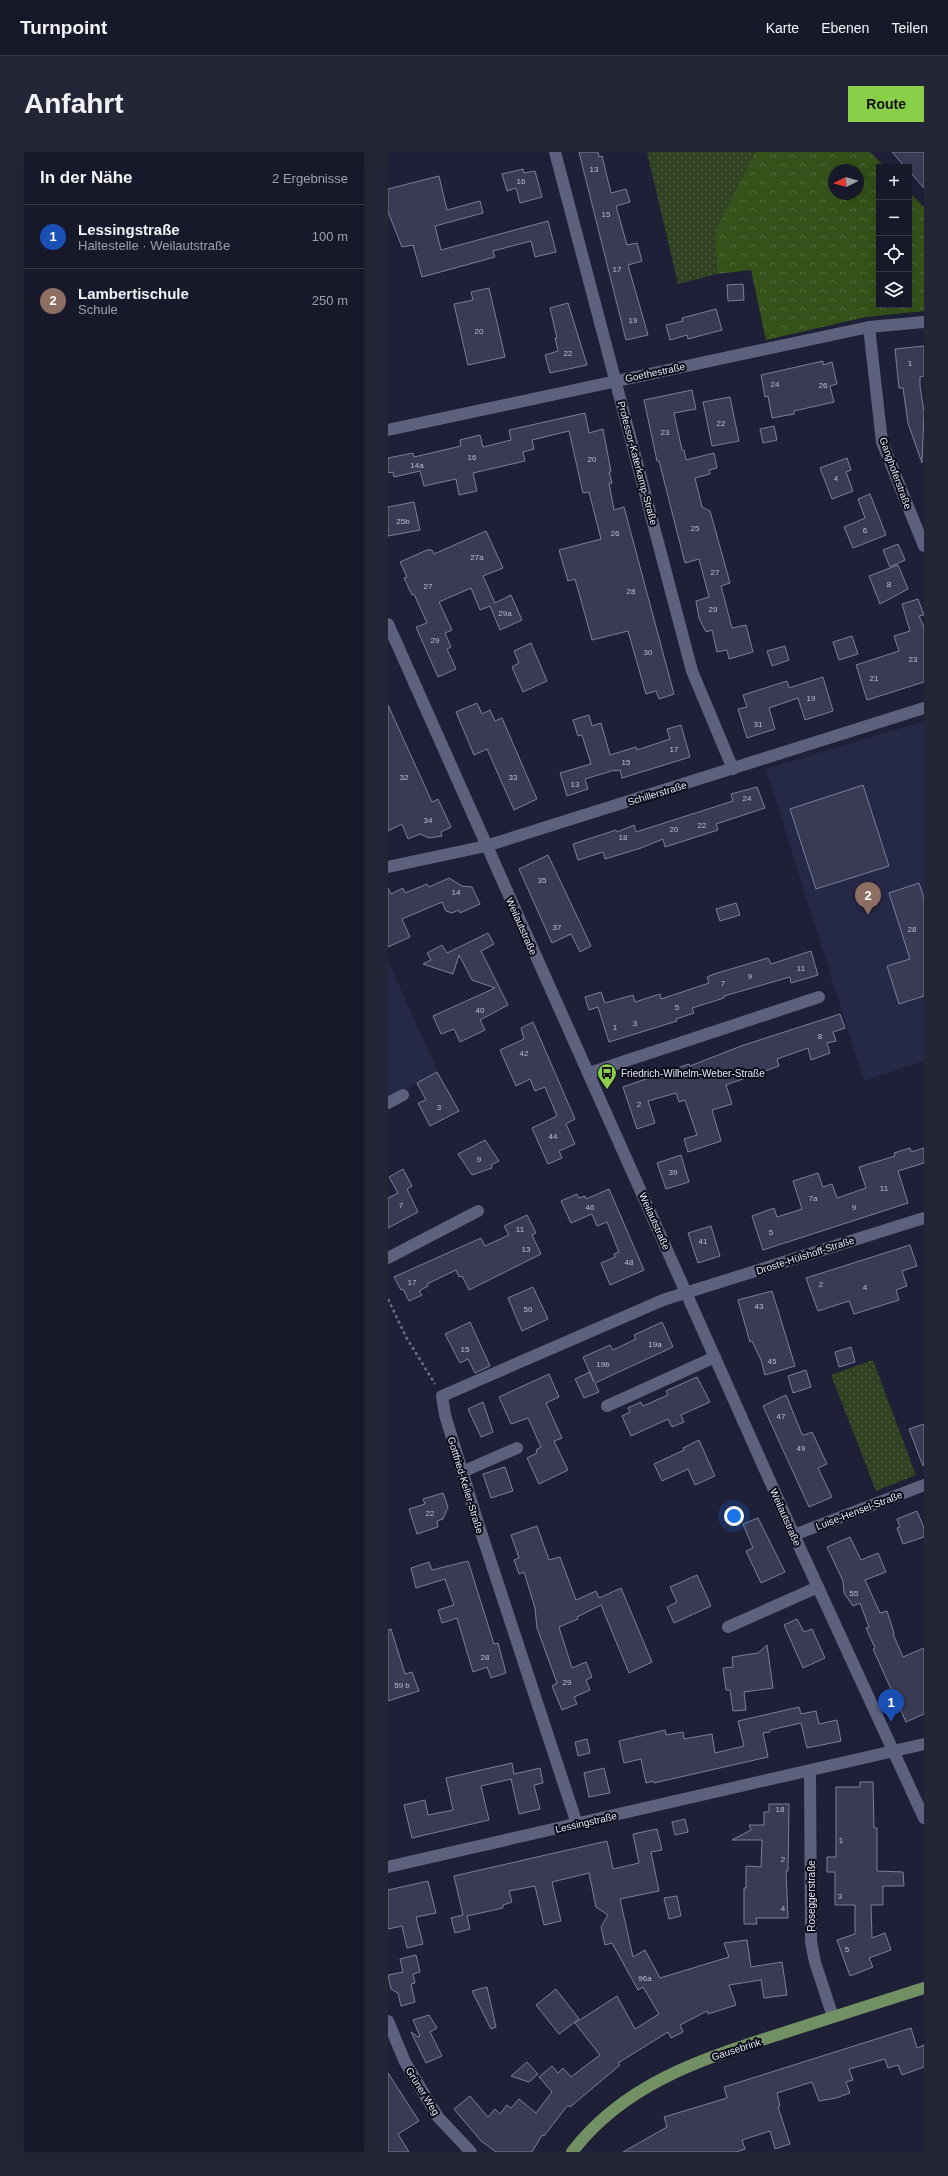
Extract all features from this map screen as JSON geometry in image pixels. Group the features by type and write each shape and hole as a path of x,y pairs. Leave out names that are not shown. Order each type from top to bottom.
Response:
{"main road":[{"name":"Gausebrink","path":"572,2152 597,2125 622,2103 669,2074 721,2053 924,1988"}],"street":[{"name":"Professor-Katerkamp-Straße","path":"555,152 692,671 732,770"},
{"name":"Goethestraße","path":"388,430 869,327 924,322"},
{"name":"Ganghoferstraße","path":"869,327 882,442 924,546"},
{"name":"Weilautstraße","path":"388,624 794,1535 924,1818"},
{"name":"Schillerstraße","path":"388,867 486,846 732,770 924,708"},
{"path":"589,1074 819,997"},
{"path":"388,1103 403,1095"},
{"path":"388,1258 478,1211"},
{"name":"Droste-Hülshoff-Straße","path":"687,1293 924,1218"},
{"path":"442,1396 663,1300 687,1293"},
{"path":"607,1406 715,1357"},
{"name":"Gottfried-Keller-Straße","path":"442,1396 444,1415 577,1824"},
{"path":"462,1472 517,1448"},
{"name":"Luise-Hensel-Straße","path":"794,1535 924,1485"},
{"path":"728,1627 818,1587"},
{"name":"Lessingstraße","path":"388,1867 924,1744"},
{"name":"Roseggerstraße","path":"810,1771 811,1942 815,1962 833,2017"},
{"name":"Grüner Weg","path":"388,2021 405,2062 438,2116 471,2152"}],"path":[{"path":"388,1299 406,1337 442,1396"}],"shaded area":[{"path":"924,721 924,1061 864,1081 766,769"},
{"path":"388,961 438,1072 388,1098"}],"green space":[{"path":"647,152 755,152 715,231 717,274 678,284"},
{"path":"755,152 870,152 882,164 876,164 876,308 912,308 912,195 924,207 924,311 866,317 766,340 751,270 717,274 715,231"},
{"path":"873,1360 916,1475 876,1491 831,1375"}],"building":[{"path":"579,152 598,152 599,157 602,156 611,193 626,189 630,202 616,206 627,245 637,243 642,261 628,265 648,335 626,340"},
{"path":"892,152 924,152 924,188 912,174 912,164 902,164"},
{"path":"523,169 524,173 535,171 542,197 520,203 516,188 507,191 502,174"},
{"path":"439,176 447,210 480,201 483,213 435,226 441,250 548,221 556,252 535,257 531,241 493,251 495,257 422,277 413,245 402,247 388,212 388,189"},
{"path":"743,284 744,300 728,301 727,285"},
{"path":"489,288 505,357 468,365 454,304 473,300 471,292"},
{"path":"568,303 587,365 550,373 545,355 558,351 555,338 557,338 550,308"},
{"path":"716,309 722,330 688,339 687,335 670,340 666,325 683,321 682,318"},
{"path":"924,346 924,376 920,377 924,412 922,463 908,423 903,388 899,388 895,349"},
{"path":"823,361 823,365 832,362 837,384 830,386 834,402 794,411 794,414 772,418 768,396 765,397 761,375"},
{"path":"692,390 696,409 674,413 682,450 684,450 686,460 714,453 717,468 709,470 710,474 695,478 702,507 710,511 730,583 721,586 732,628 746,625 753,652 729,659 727,650 717,652 712,630 706,632 699,618 696,601 709,597 699,559 685,563 659,461 657,461 644,400"},
{"path":"730,397 739,441 712,446 703,402"},
{"path":"585,413 589,433 603,429 611,472 609,472 612,483 609,483 614,510 624,507 674,694 659,699 656,691 646,694 628,631 592,640 575,579 568,581 559,550 601,539 589,492 583,493 569,431 532,440 534,449 523,452 525,461 473,473 477,491 459,495 456,479 424,486 420,471 394,477 393,472 388,473 388,458 413,453 414,457 461,446 460,440 480,435 483,447 511,440 509,430"},
{"path":"774,426 777,440 763,443 760,429"},
{"path":"847,458 851,470 846,472 853,491 832,499 820,468"},
{"path":"870,494 886,535 853,548 844,527 865,518 858,499"},
{"path":"414,502 420,530 388,536 388,507"},
{"path":"486,531 503,568 483,576 495,603 511,595 522,620 500,630 490,606 480,610 471,588 439,602 452,630 445,633 451,647 447,649 456,669 438,677 416,627 427,623 414,594 412,595 404,578 407,577 400,562 427,550 432,550 434,554"},
{"path":"898,544 905,560 890,567 883,550"},
{"path":"898,565 908,589 880,604 869,576"},
{"path":"918,599 924,615 919,616 924,627 924,682 867,700 856,665 899,651 894,636 910,631 902,604"},
{"path":"852,636 858,654 839,660 833,642"},
{"path":"531,643 547,681 523,692 512,667 519,663 514,651"},
{"path":"785,646 789,660 772,666 767,651"},
{"path":"823,677 833,711 805,720 798,698 769,708 775,729 747,738 738,709 747,707 743,695 787,681 789,688"},
{"path":"477,703 482,714 490,710 495,721 502,718 537,799 514,810 487,749 474,755 456,712"},
{"path":"388,705 432,802 438,799 451,827 441,832 442,836 429,838 420,834 408,839 402,824 388,831"},
{"path":"589,715 592,726 601,723 610,755 636,747 637,750 670,739 667,729 681,725 690,757 622,778 620,770 615,770 585,779 588,789 567,796 560,773 591,764 582,735 578,736 573,720"},
{"path":"863,785 889,866 816,889 790,809"},
{"path":"757,787 765,808 716,824 718,830 665,847 663,839 641,848 605,859 603,852 578,860 573,844 616,830 617,832 634,825 636,832 733,801 731,794"},
{"path":"548,855 591,946 580,952 571,934 552,943 519,869"},
{"path":"449,878 462,886 472,887 480,904 460,913 459,910 452,913 446,911 442,902 402,919 410,937 388,947 388,888 391,894 403,888 405,893 427,884 429,887"},
{"path":"919,883 924,898 924,996 899,1004 887,966 910,959 889,893"},
{"path":"736,903 740,915 720,921 716,909"},
{"path":"488,933 494,944 481,951 508,1005 480,1020 485,1030 460,1042 454,1029 441,1034 433,1016 495,988 472,980 459,955 453,974 423,964 431,960 427,953 442,945 447,953"},
{"path":"811,951 818,975 791,983 790,977 724,996 724,998 692,1008 694,1013 676,1019 677,1021 609,1042 598,1007 589,1010 585,997 601,992 605,1003 633,995 635,1002 660,994 661,999 709,983 707,977 714,974 768,958 771,964"},
{"path":"840,1014 845,1028 833,1032 836,1041 827,1043 830,1053 811,1060 808,1048 777,1059 779,1066 726,1085 732,1104 712,1110 721,1141 688,1152 684,1139 697,1135 685,1100 679,1102 676,1093 648,1101 655,1123 637,1129 623,1087 689,1064 690,1066 741,1046"},
{"path":"533,1022 575,1119 566,1124 575,1144 559,1151 562,1158 548,1164 532,1128 557,1116 545,1087 535,1091 530,1079 516,1086 500,1050 524,1039 521,1028"},
{"path":"437,1072 459,1111 430,1126 418,1103 426,1100 417,1083"},
{"path":"485,1140 499,1161 491,1165 492,1168 472,1175 458,1154"},
{"path":"910,1148 911,1152 924,1148 924,1163 898,1171 908,1203 763,1250 752,1216 774,1208 777,1217 802,1209 793,1181 818,1173 823,1187 832,1184 837,1198 866,1188 859,1167 895,1156 894,1153"},
{"path":"681,1155 689,1182 666,1189 657,1163"},
{"path":"403,1169 412,1186 407,1189 418,1212 388,1228 388,1198 398,1193 389,1177"},
{"path":"609,1189 644,1270 610,1285 601,1263 615,1257 614,1254 619,1252 607,1222 597,1226 592,1214 571,1223 561,1201 577,1194 579,1198 585,1196 586,1199"},
{"path":"527,1215 536,1233 532,1235 541,1254 469,1290 462,1276 459,1277 456,1270 427,1284 428,1286 419,1291 422,1295 409,1301 403,1289 401,1290 394,1277 481,1238 485,1246 509,1235 504,1226"},
{"path":"711,1226 720,1256 698,1263 688,1233"},
{"path":"910,1245 917,1266 902,1271 907,1286 896,1290 899,1300 854,1314 849,1301 818,1311 806,1278"},
{"path":"533,1287 548,1319 522,1331 508,1298"},
{"path":"772,1291 795,1366 765,1375 761,1360 752,1341 750,1342 738,1300"},
{"path":"470,1322 490,1366 475,1373 468,1359 460,1363 445,1334"},
{"path":"662,1322 673,1347 595,1383 599,1392 584,1398 575,1379 590,1372 583,1357 610,1345 613,1350 636,1339 634,1335"},
{"path":"851,1347 855,1362 839,1367 835,1352"},
{"path":"806,1370 811,1387 793,1393 788,1376"},
{"path":"549,1374 559,1397 546,1403 562,1438 554,1441 568,1470 539,1484 527,1458 537,1453 536,1450 541,1447 528,1418 511,1424 499,1397"},
{"path":"697,1377 710,1402 681,1415 684,1422 672,1427 668,1419 631,1436 622,1416 630,1412 628,1408 641,1402 643,1406 668,1395 666,1391"},
{"path":"786,1395 802,1434 804,1435 812,1432 827,1464 818,1468 832,1497 809,1507 763,1406"},
{"path":"483,1402 493,1432 481,1437 468,1409"},
{"path":"924,1424 924,1465 923,1466 909,1429"},
{"path":"699,1440 715,1476 695,1485 688,1469 662,1481 654,1464 684,1450 683,1448"},
{"path":"505,1467 513,1491 491,1498 483,1474"},
{"path":"443,1493 448,1507 443,1519 437,1521 438,1527 417,1534 409,1509 425,1504 423,1499"},
{"path":"917,1511 924,1528 924,1537 903,1544 897,1528 900,1527 897,1519"},
{"path":"758,1518 785,1572 761,1583 746,1551 753,1548 743,1524"},
{"path":"537,1526 549,1560 560,1557 576,1600 596,1591 599,1598 621,1588 652,1662 629,1673 601,1605 577,1617 578,1619 559,1627 572,1668 586,1662 592,1677 586,1680 590,1690 574,1697 577,1704 562,1710 552,1686 557,1683 537,1628 535,1608 524,1572 519,1574 514,1560 519,1558 511,1535"},
{"path":"850,1537 861,1560 878,1553 886,1572 865,1580 880,1613 887,1611 894,1633 893,1634 903,1657 924,1648 924,1714 906,1722 873,1649 875,1648 866,1628 869,1627 860,1603 853,1606 844,1593 843,1581 827,1547"},
{"path":"468,1561 494,1644 498,1643 506,1673 491,1678 487,1667 473,1672 457,1618 442,1623 438,1610 454,1605 445,1579 416,1588 411,1568 429,1562 432,1570"},
{"path":"697,1575 711,1606 674,1623 667,1607 677,1602 670,1587"},
{"path":"797,1619 804,1632 812,1629 825,1658 803,1668 784,1625"},
{"path":"391,1629 405,1674 412,1672 419,1691 388,1701 388,1630"},
{"path":"767,1645 773,1688 744,1692 746,1710 733,1711 730,1690 726,1690 723,1668 733,1667 732,1657 758,1653"},
{"path":"799,1707 801,1714 816,1711 819,1724 837,1720 841,1741 807,1748 801,1723 763,1733 768,1757 654,1783 653,1781 646,1783 641,1759 624,1763 619,1741 665,1730 666,1735 683,1732 684,1739 712,1734 715,1753 744,1746 738,1721"},
{"path":"587,1739 590,1753 578,1756 575,1742"},
{"path":"512,1763 514,1774 540,1768 543,1783 534,1785 540,1809 519,1814 511,1779 481,1786 489,1820 412,1838 404,1805 425,1800 428,1815 453,1810 446,1778"},
{"path":"604,1768 610,1793 589,1797 584,1773"},
{"path":"860,1782 873,1782 874,1828 877,1828 877,1871 903,1872 904,1886 883,1886 883,1905 871,1905 872,1938 885,1933 891,1950 869,1958 873,1967 850,1976 837,1940 855,1934 855,1905 835,1905 835,1872 827,1872 827,1857 836,1857 836,1787 860,1787"},
{"path":"769,1804 789,1804 788,1871 786,1871 788,1918 756,1918 757,1924 744,1924 744,1888 746,1888 746,1866 761,1867 762,1840 732,1840 751,1830 749,1825 764,1825 764,1812 769,1812"},
{"path":"685,1819 688,1832 675,1835 672,1822"},
{"path":"657,1829 662,1850 651,1852 659,1891 620,1899 633,1957 645,1950 660,1978 729,1957 724,1943 747,1940 751,1967 782,1962 787,1995 764,1998 761,1980 729,1985 736,2005 708,2014 707,2011 680,2025 683,2032 671,2038 668,2032 618,2063 620,2065 570,2107 568,2105 544,2136 542,2135 532,2152 496,2152 481,2141 454,2109 470,2096 488,2117 495,2109 500,2114 507,2105 511,2108 519,2099 536,2113 552,2092 539,2077 552,2066 558,2073 563,2068 571,2077 600,2055 575,2023 617,1996 635,2029 659,2014 643,1987 638,1990 612,1943 605,1945 601,1927 608,1915 596,1907 589,1873 552,1882 561,1921 544,1925 535,1886 509,1891 512,1902 503,1905 503,1908 467,1916 470,1929 455,1933 451,1918 463,1915 454,1876 607,1841 613,1869 639,1863 633,1834"},
{"path":"428,1881 436,1913 416,1917 423,1944 407,1948 402,1926 388,1929 388,1890"},
{"path":"677,1896 681,1916 669,1919 664,1898"},
{"path":"416,1955 420,1972 413,1974 415,1983 411,1984 415,2002 401,2006 398,1993 391,1989 388,1975 403,1972 400,1959"},
{"path":"487,1987 496,2027 491,2029 472,1991"},
{"path":"556,1989 579,2019 559,2034 536,2005"},
{"path":"429,2015 437,2028 430,2032 442,2056 426,2063 411,2032 418,2037 420,2036 413,2020"},
{"path":"911,2028 917,2048 924,2045 924,2067 902,2075 898,2065 888,2068 885,2059 849,2069 853,2080 846,2082 850,2093 836,2098 819,2101 812,2082 777,2093 780,2106 778,2107 790,2144 775,2149 770,2131 742,2140 745,2149 736,2152 623,2152 667,2127 664,2117 727,2098 724,2087"},
{"path":"527,2062 538,2074 529,2082 511,2076"},
{"path":"388,2073 419,2121 398,2134 409,2152 388,2152"}],"place":[{"name":"Lambertischule","path":"868,915"},
{"name":"Friedrich-Wilhelm-Weber-Straße","path":"607,1090"},
{"name":"Lessingstraße","path":"891,1722"}]}
